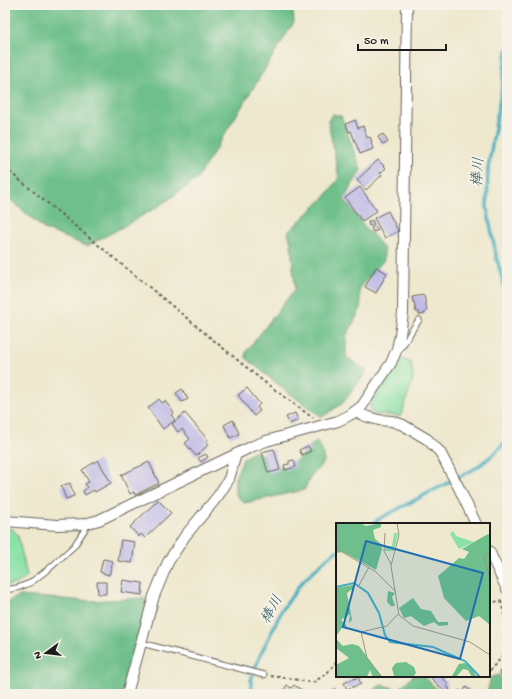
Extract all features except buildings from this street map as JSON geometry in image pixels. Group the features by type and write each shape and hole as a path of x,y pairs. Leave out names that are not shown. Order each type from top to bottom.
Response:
{"street":[{"path":"5,521 57,525 84,524 100,520 253,446 338,421 355,412 362,406 391,363 397,349 403,313 407,5"},
{"path":"355,412 379,420 392,421 403,425 427,439 440,452 476,523"},
{"path":"127,694 154,596 168,562 185,536 218,496 229,479 236,454"},
{"path":"490,554 505,592"}],"lane":[{"path":"397,349 403,345 419,320"},
{"path":"5,590 17,588 30,583 51,567 74,546 90,523"},
{"path":"141,643 264,675"}],"path":[{"path":"5,168 263,381 323,426"},
{"path":"505,592 501,601 507,628"},
{"path":"490,604 501,601"},
{"path":"490,669 501,659 507,647"},
{"path":"264,675 314,682 326,674 336,663"}],"green space":[{"path":"5,5 292,5 294,22 197,179 159,206 87,246 44,229 5,195"},
{"path":"332,114 341,116 361,170 344,199 367,230 384,249 384,260 359,288 361,308 346,337 346,357 367,371 343,403 322,417 286,391 246,358 246,352 295,289 291,243 288,232 325,197 339,178 328,121"},
{"path":"402,359 411,362 413,376 401,416 373,414 370,406 373,397"},
{"path":"317,441 322,450 324,462 310,478 304,490 244,503 235,494 235,478 243,459 254,451 262,455 269,471 293,464"},
{"path":"5,529 13,529 18,536 27,576 17,583 5,586"},
{"path":"20,596 90,601 144,598 146,608 123,694 5,694 5,603"},
{"path":"499,675 507,687 507,694 487,694 491,677"},
{"path":"412,677 425,677 443,694 366,694 381,685 398,690"}],"waterway":[{"name":"棒川","path":"507,50 488,169 487,208 497,260 507,295"},
{"name":"棒川","path":"373,523 476,468 494,454 507,440"},
{"name":"棒川","path":"252,694 251,680 259,658 282,610 302,582 326,559 336,552"}]}
